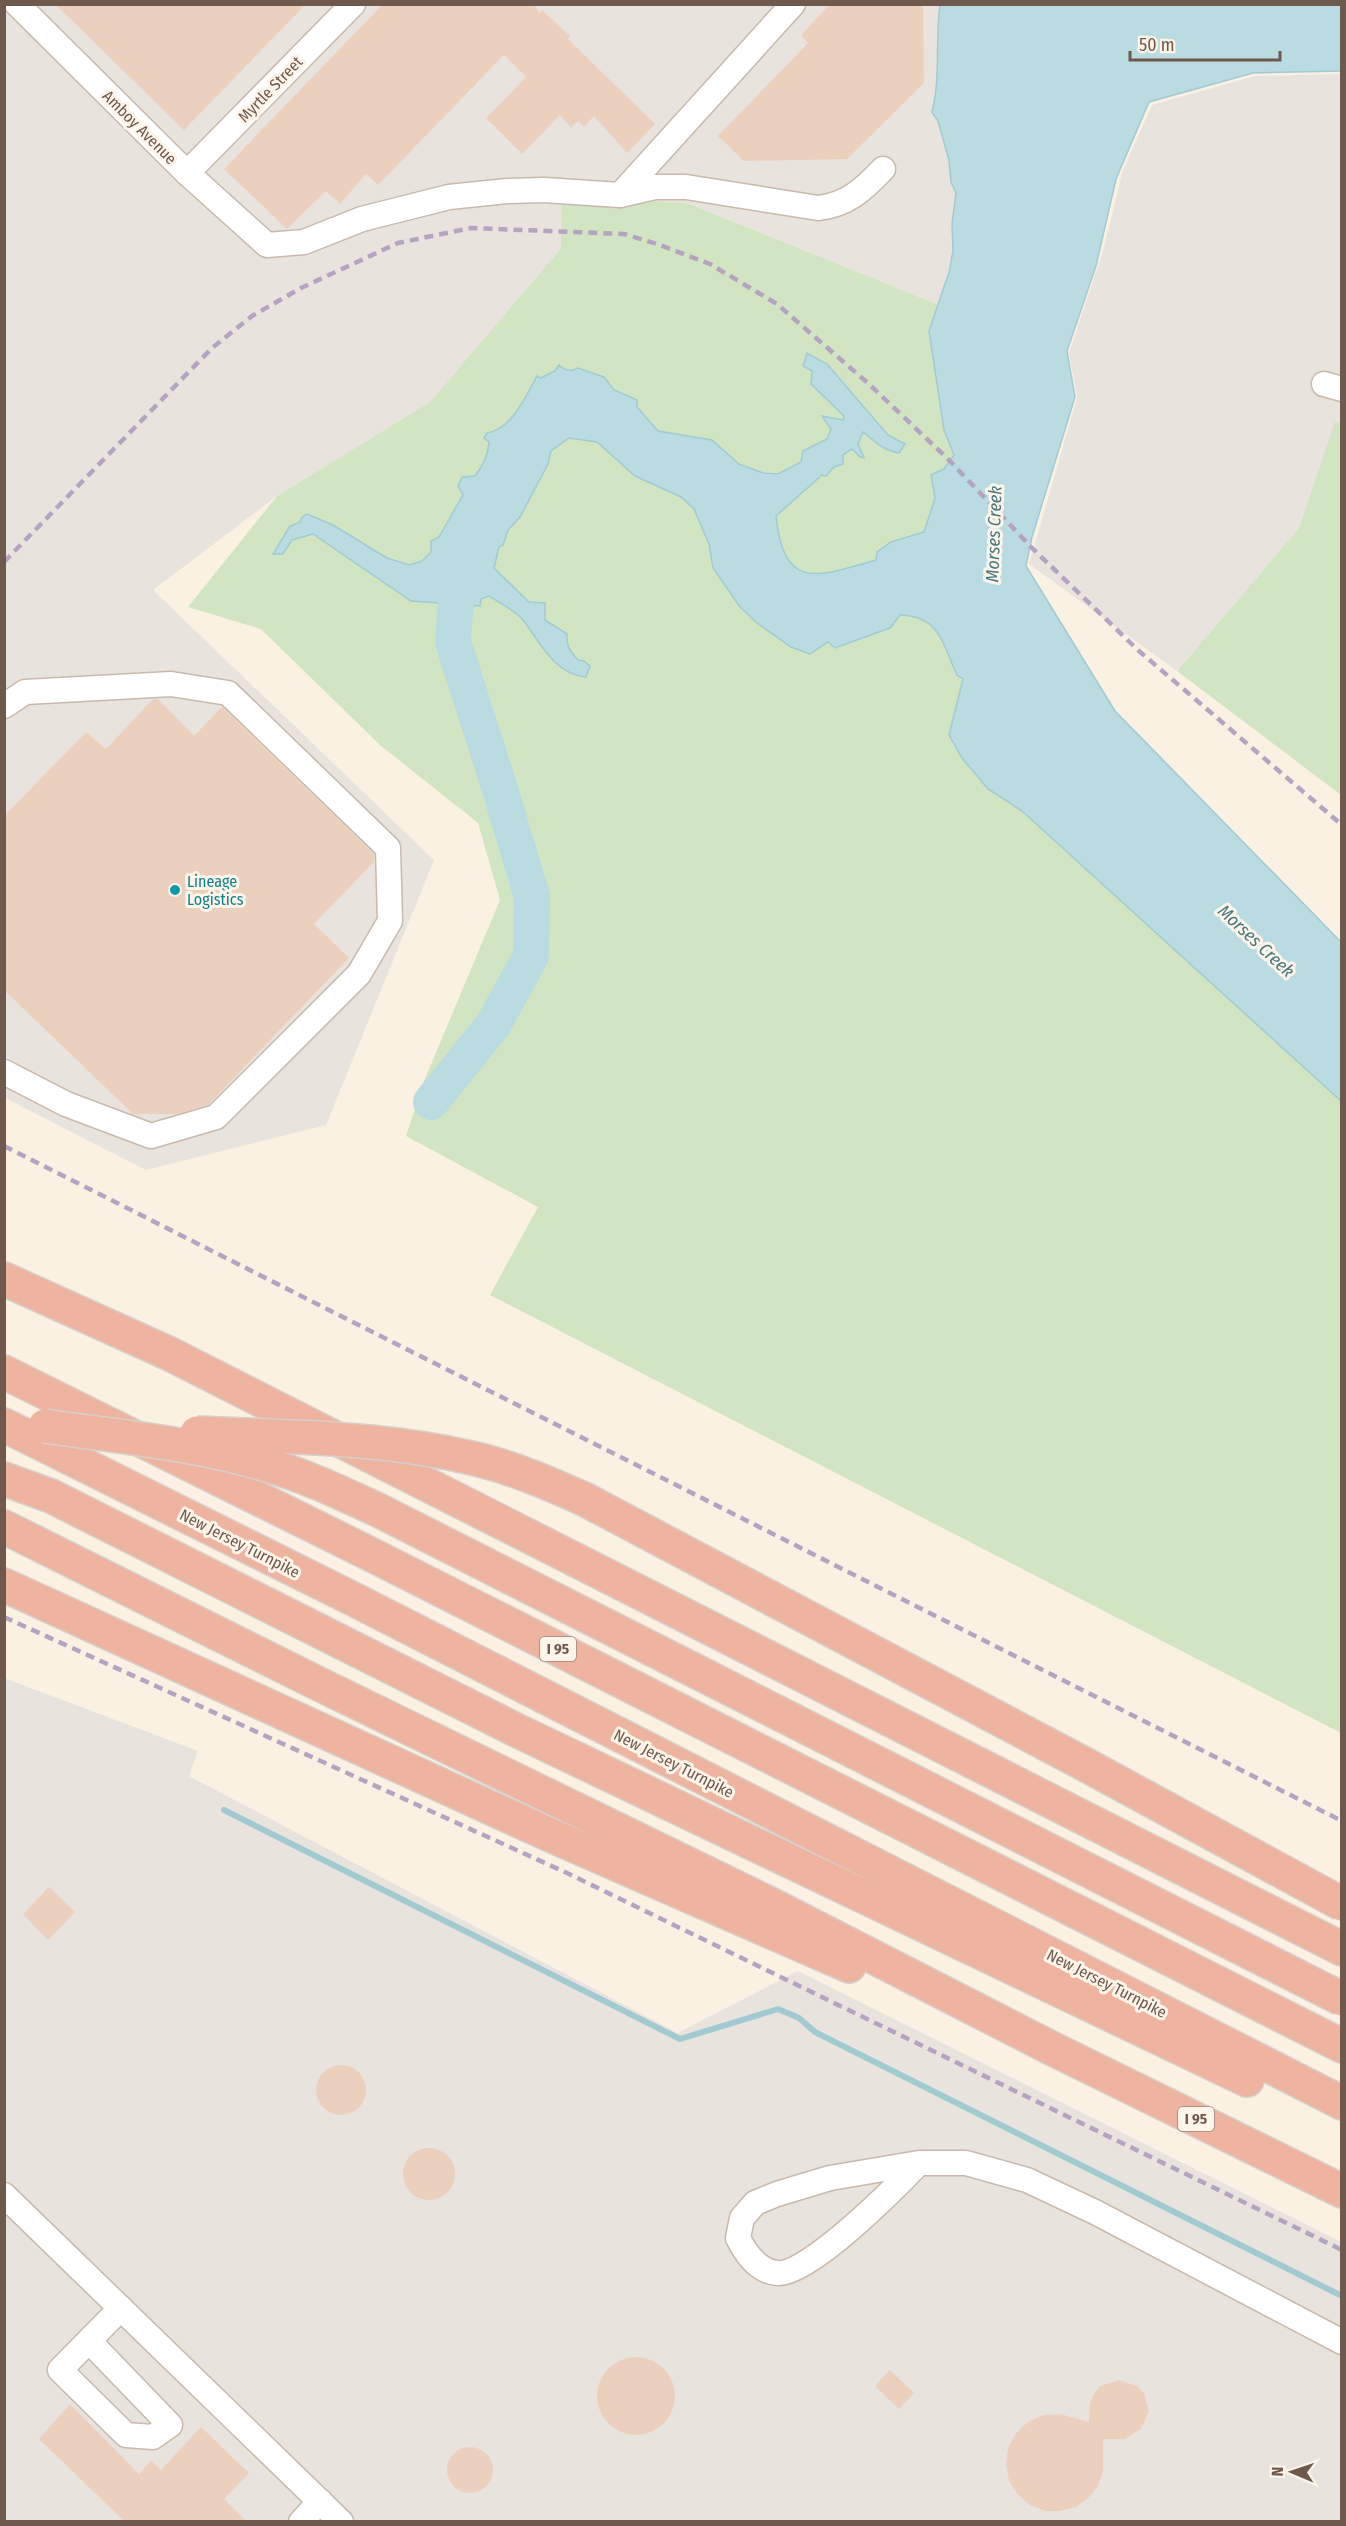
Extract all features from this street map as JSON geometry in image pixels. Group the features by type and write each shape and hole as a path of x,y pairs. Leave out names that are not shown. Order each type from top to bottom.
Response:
{"highway":[{"path":"4,1279 170,1354 481,1510 1341,1949"},
{"name":"I 95","path":"4,1372 369,1553 1341,2046"},
{"path":"4,1424 360,1441 421,1448 471,1458 532,1476 615,1516 1089,1766 1341,1904"},
{"name":"New Jersey Turnpike","path":"4,1424 1082,1985 1341,2103"},
{"path":"45,1426 201,1449 266,1464 317,1481 1341,1999"},
{"path":"4,1479 51,1496 516,1730 1082,1985 1326,2118 1341,2122"},
{"name":"I 95","path":"4,1527 776,1907 1051,2048 1341,2191"},
{"path":"4,1585 550,1835 810,1950 1051,2048"}],"street":[{"name":"Amboy Avenue","path":"17,4 188,173 267,245 304,242 362,219 449,198 516,190 620,195"},
{"name":"Myrtle Street","path":"188,173 353,4"},
{"path":"620,195 793,4"},
{"path":"620,195 655,187 686,187 818,208 836,206 863,189 883,169"},
{"path":"4,706 25,693 160,684 228,693 388,848 390,921 359,974 216,1117 151,1136 66,1104 4,1072"},
{"path":"919,2163 880,2204 792,2271 777,2273 764,2268 747,2256 738,2238 742,2218 755,2203 830,2178 919,2163 966,2163 1027,2180 1095,2212 1341,2342"},
{"path":"4,2195 340,2522"},
{"path":"89,2341 121,2308"},
{"path":"301,2522 320,2501"}],"shaded area":[{"path":"4,5 940,5 938,89 932,112 938,121 949,160 951,182 956,193 952,224 953,251 939,305 687,203 561,248 430,402 277,496 153,590 434,860 326,1125 146,1170 5,1098"},
{"path":"1341,74 1341,534 1299,528 1177,671 1029,564 1077,398 1069,353 1103,251 1123,170 1152,105 1255,76"},
{"path":"4,1678 198,1751 189,1776 678,2033 798,1971 1341,2242 1341,2521 5,2521"}],"green space":[{"path":"562,197 687,203 939,305 929,331 944,430 954,455 944,469 932,475 935,498 931,511 963,679 949,735 962,758 988,789 1022,811 1341,1101 1341,1733 490,1295 538,1207 406,1136 424,1081 500,900 478,823 380,745 261,629 188,607 277,496 430,402 561,248"},
{"path":"1335,422 1342,424 1341,795 1177,671 1299,528"}],"water":[{"name":"Morses Creek","path":"940,5 1341,5 1341,71 1253,73 1149,102 1116,179 1096,266 1067,351 1075,397 1032,537 1026,566 1115,711 1341,942 1341,1101 1022,811 988,789 962,758 949,735 963,679 957,675 943,642 932,626 924,620 900,615 890,628 835,648 828,642 810,654 791,647 757,623 740,607 713,568 709,544 694,509 681,497 635,476 597,442 569,438 551,451 548,464 520,517 508,530 503,545 499,547 494,568 529,602 545,603 545,620 567,634 568,645 573,654 578,660 590,666 586,677 575,675 557,664 520,616 489,596 481,599 480,606 411,601 313,534 292,540 283,554 273,554 290,526 300,522 307,514 333,525 387,558 409,565 422,561 431,552 431,541 439,537 463,495 458,486 462,477 475,476 483,464 489,442 484,438 487,433 496,430 511,419 537,376 541,378 555,371 559,365 566,370 578,368 604,377 614,390 637,400 637,407 658,431 712,440 739,464 763,473 778,474 801,462 803,451 827,439 831,429 822,416 843,420 844,416 811,384 812,371 803,366 807,353 827,364 888,435 905,444 899,453 893,452 863,432 858,444 864,458 852,449 843,455 843,464 834,467 826,476 822,475 776,516 780,541 787,558 796,568 808,573 837,571 876,560 877,552 891,542 924,532 935,498 931,475 944,469 954,455 944,430 929,331 949,272 953,251 952,224 956,193 951,182 949,160 938,121 932,112 935,99"}],"building":[{"path":"55,4 306,4 184,130"},
{"path":"383,4 533,4 540,13 542,10 570,36 568,39 655,124 627,153 594,116 584,127 578,121 571,128 560,115 522,154 486,118 526,77 504,55 378,185 366,174 340,204 326,191 287,229 224,169"},
{"path":"830,4 923,4 924,83 847,159 744,161 718,136 808,43 801,35"},
{"name":"Lineage Logistics","path":"153,699 158,699 194,736 222,707 374,854 374,862 314,924 349,958 208,1105 177,1114 133,1114 4,990 4,816 86,732 106,749"},
{"path":"49,1887 75,1912 48,1940 23,1914"},
{"path":"336,2065 346,2065 359,2072 366,2085 366,2095 359,2108 346,2115 336,2115 327,2111 320,2104 316,2095 316,2085 320,2076 327,2069"},
{"path":"429,2148 443,2152 451,2160 455,2174 451,2188 443,2196 429,2200 415,2196 407,2188 403,2174 407,2160 415,2152"},
{"path":"636,2357 651,2360 664,2368 672,2381 675,2396 672,2411 664,2424 651,2432 636,2435 621,2432 608,2424 600,2411 597,2396 600,2381 608,2368 621,2360"},
{"path":"890,2370 914,2393 899,2409 875,2386"},
{"path":"1119,2380 1137,2386 1144,2393 1149,2411 1141,2429 1125,2439 1103,2439 1103,2471 1098,2486 1076,2507 1060,2511 1045,2511 1030,2505 1018,2495 1009,2481 1006,2464 1008,2448 1016,2433 1028,2422 1043,2415 1060,2414 1089,2422 1090,2403 1094,2394 1100,2386"},
{"path":"70,2404 139,2474 151,2461 161,2470 201,2427 249,2473 224,2499 247,2522 125,2522 39,2439"},
{"path":"470,2447 486,2454 493,2470 486,2486 470,2493 454,2486 447,2470 454,2454"}],"waterway":[{"path":"431,1102 493,1025 531,956 532,897 453,642 457,579 465,558"},
{"path":"224,1810 680,2039 778,2009 799,2018 815,2032 1342,2296"}],"railway":[{"path":"4,562 212,348 252,316 301,288 398,243 471,228 624,234 710,264 777,304 870,385 948,459 1032,548 1139,651 1342,825"},
{"path":"4,1146 1342,1821"},
{"path":"4,1617 567,1873 1342,2250"}],"place":[{"name":"Lineage Logistics","path":"175,890"}]}
